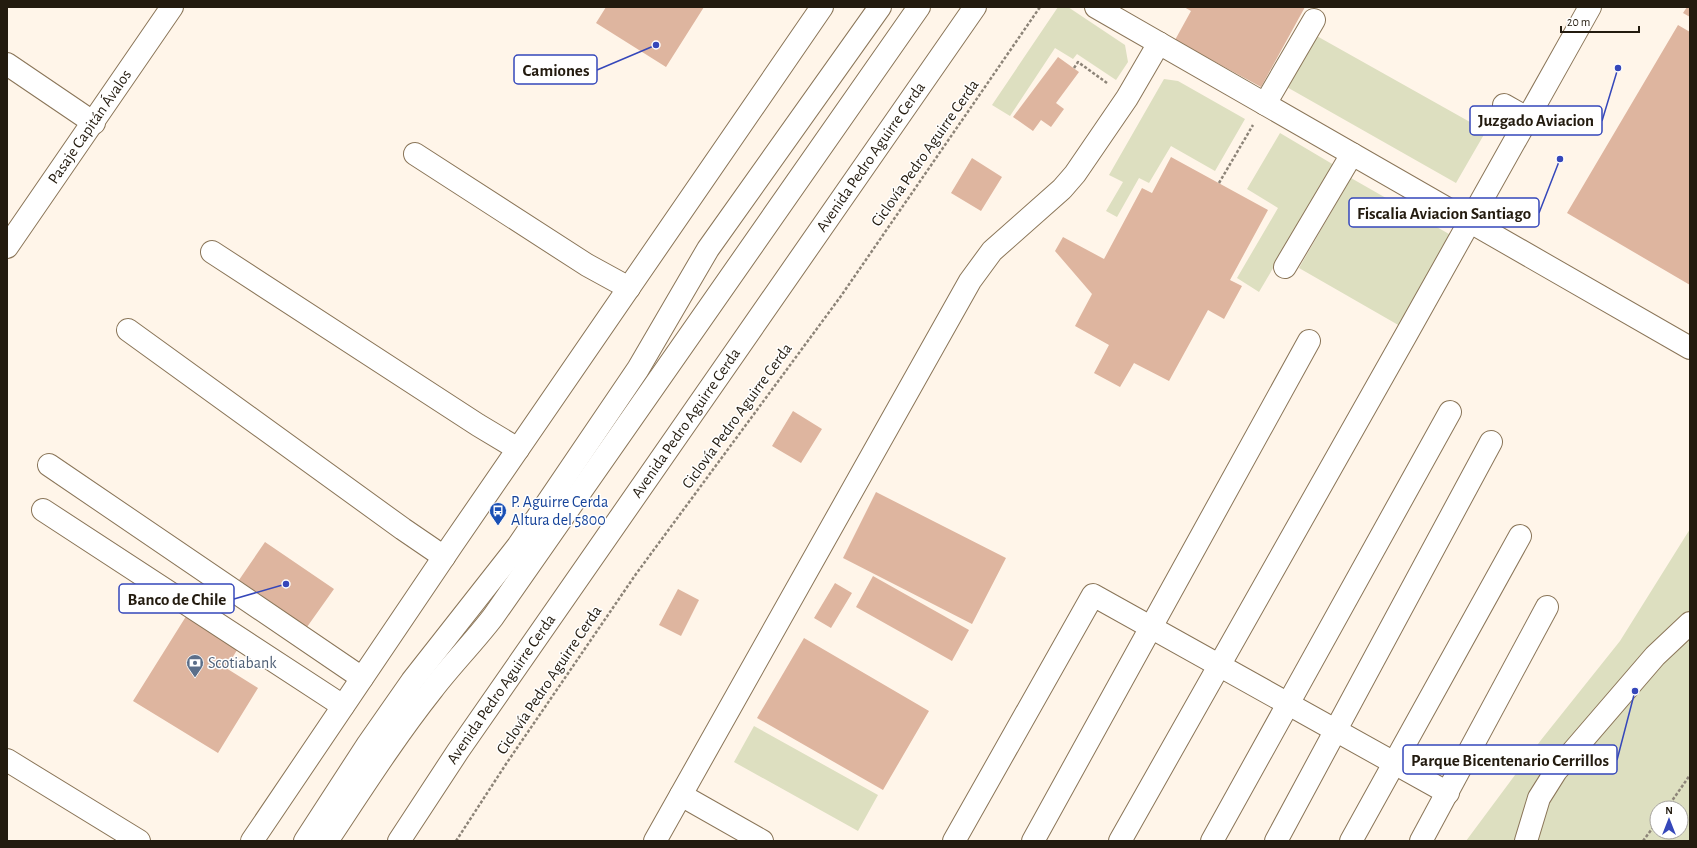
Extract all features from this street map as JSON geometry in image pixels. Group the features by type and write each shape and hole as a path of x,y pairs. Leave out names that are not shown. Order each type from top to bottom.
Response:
{"main road":[{"name":"Pasaje Capitán Ávalos","path":"7,247 94,123 172,7"},
{"path":"252,841 444,557 822,7"},
{"path":"305,841 368,744 412,681 518,546 638,368 708,250 880,7"},
{"path":"327,841 390,746 432,690 493,618 919,7"},
{"name":"Avenida Pedro Aguirre Cerda","path":"399,841 463,744 975,7"},
{"path":"1120,841 1590,7"},
{"path":"1100,8 1690,348"},
{"path":"1265,104 1314,20"},
{"path":"655,841 970,280 992,251 1062,189 1075,174 1127,98 1159,43"},
{"path":"7,64 94,123"},
{"path":"1504,105 1527,118"},
{"path":"415,154 587,265 629,288"},
{"path":"1285,267 1352,154"},
{"path":"212,252 478,426 518,449"},
{"path":"128,330 444,557"},
{"path":"1033,841 1309,341"},
{"path":"1212,841 1450,412"},
{"path":"1276,841 1491,442"},
{"path":"49,465 362,678"},
{"path":"42,510 343,706"},
{"path":"1351,841 1520,536"},
{"path":"954,841 1093,595 1448,793"},
{"path":"1421,841 1547,607"},
{"path":"1526,841 1540,798 1556,772 1655,656 1690,623"},
{"path":"7,760 138,841"},
{"path":"681,795 762,841"}],"path":[{"name":"Ciclovía Pedro Aguirre Cerda","path":"456,841 506,764 636,574 841,296 1040,7"},
{"path":"1074,68 1078,62 1127,98"},
{"path":"1219,183 1265,104"},
{"path":"1673,800 1690,775"},
{"path":"1643,841 1649,833"}],"green space":[{"path":"1058,7 1068,7 1125,45 1128,62 1116,80 1077,54 1073,59 1055,48 1010,116 992,105"},
{"path":"1315,35 1486,131 1456,183 1285,86"},
{"path":"1164,79 1178,81 1245,119 1215,171 1171,146 1149,183 1139,178 1117,217 1106,211 1123,182 1109,175"},
{"path":"1280,133 1334,165 1259,292 1237,278 1278,208 1247,189"},
{"path":"1351,178 1449,234 1449,240 1400,326 1299,268"},
{"path":"1690,529 1690,841 1466,841 1541,740 1620,641"},
{"path":"754,726 878,795 858,831 734,762"}],"building":[{"path":"606,7 704,7 666,67 596,23"},
{"path":"1184,7 1305,7 1261,87 1175,40 1191,11"},
{"path":"1687,7 1690,7 1690,17 1683,13"},
{"path":"1678,25 1690,32 1690,285 1567,213"},
{"path":"1058,57 1079,72 1056,103 1064,109 1051,127 1041,120 1033,131 1013,117"},
{"path":"1171,157 1268,210 1230,280 1242,286 1224,319 1208,310 1169,381 1134,363 1120,387 1094,373 1109,345 1075,326 1092,294 1055,251 1063,237 1104,259 1142,188 1152,193"},
{"path":"972,158 1002,177 981,211 951,193"},
{"path":"793,411 822,429 801,463 772,446"},
{"path":"876,492 1006,558 972,624 843,558"},
{"path":"265,542 334,589 307,627 239,580"},
{"path":"873,576 969,630 952,661 856,607"},
{"path":"835,583 852,593 831,628 814,618"},
{"path":"678,589 699,600 681,636 659,625"},
{"name":"Scotiabank","path":"190,610 242,642 226,668 258,688 218,753 133,701"},
{"path":"804,638 929,711 883,790 757,718"}],"place":[{"name":"Camiones","path":"656,45"},
{"name":"Juzgado Aviacion","path":"1618,68"},
{"name":"Fiscalia Aviacion Santiago","path":"1560,159"},
{"name":"P. Aguirre Cerda Altura del 5800","path":"498,526"},
{"name":"Banco de Chile","path":"286,584"},
{"name":"Scotiabank","path":"195,678"},
{"name":"Parque Bicentenario Cerrillos","path":"1635,691"}]}
